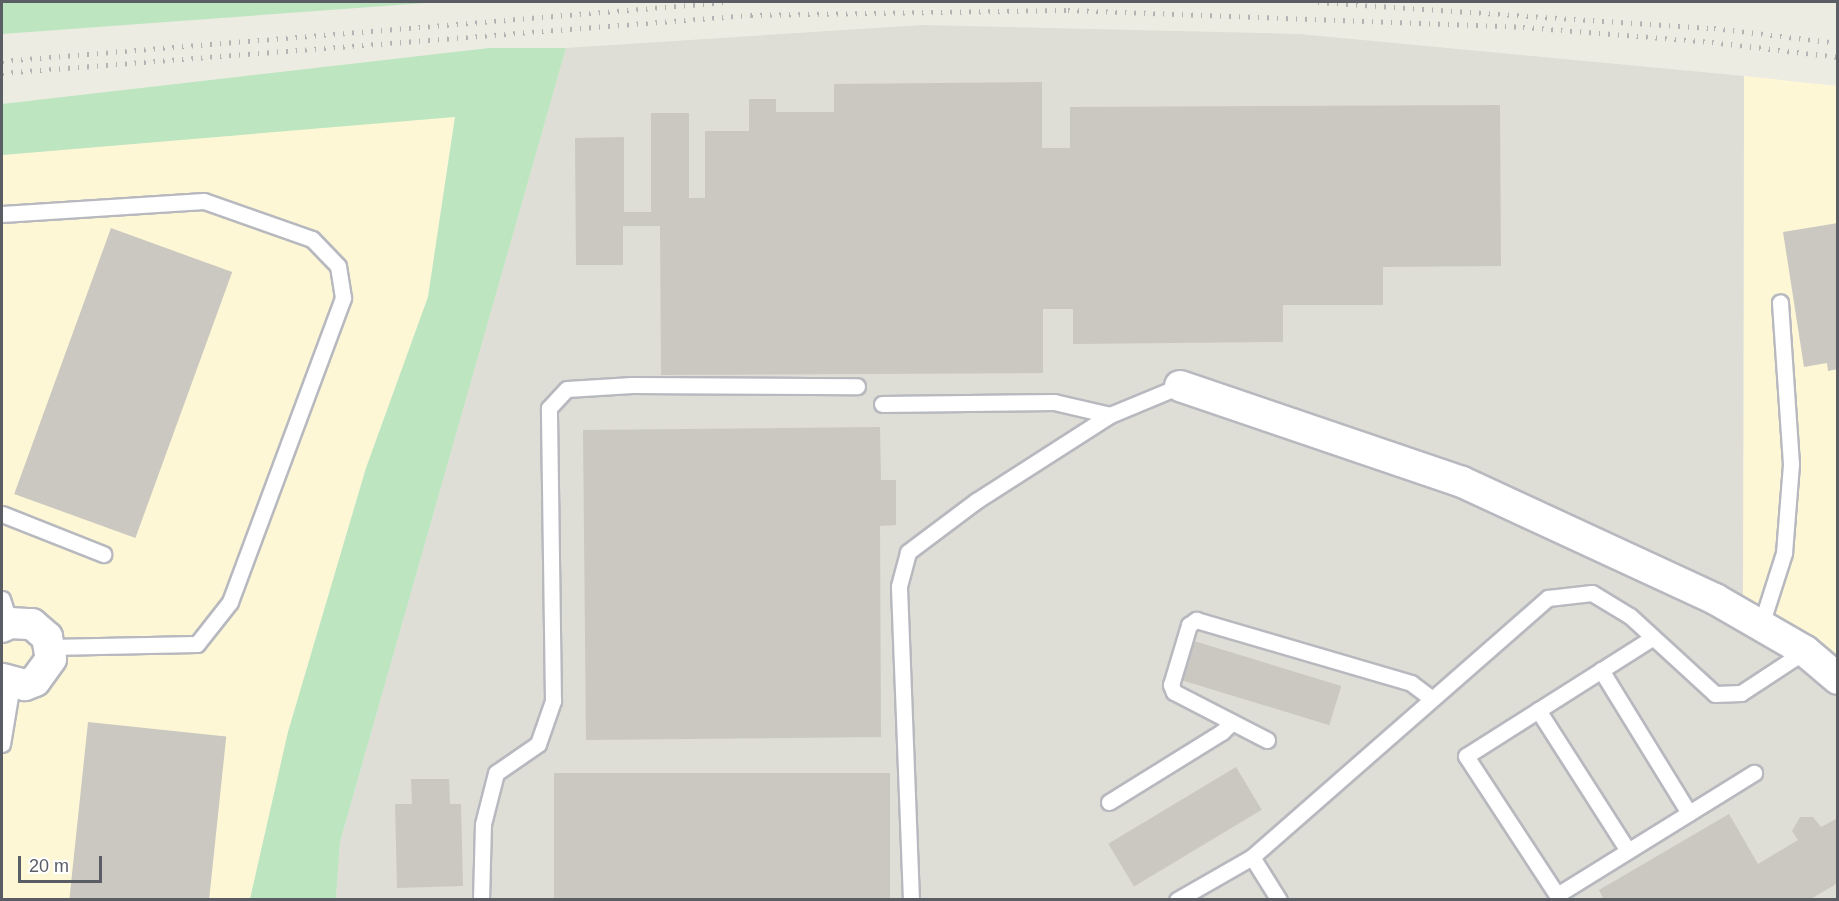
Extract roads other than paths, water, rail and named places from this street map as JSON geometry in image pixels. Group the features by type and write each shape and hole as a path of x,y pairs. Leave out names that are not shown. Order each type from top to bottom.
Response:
{"street":[{"path":"1180,386 1462,482 1715,599 1805,651 1838,679"},
{"path":"4,616 32,624 47,637 51,659 43,674 25,685 7,682"}],"lane":[{"path":"2,214 204,201 312,239 338,266 343,298 230,602 197,644 50,648"},
{"path":"1761,625 1784,553 1791,464 1780,302"},
{"path":"481,900 483,824 496,773 538,744 553,701 549,408 567,389 632,385 857,386"},
{"path":"911,900 899,586 908,552 976,501 1110,415 1180,386"},
{"path":"882,404 1054,402 1110,415"},
{"path":"2,514 103,554"},
{"path":"1177,900 1252,857 1548,598 1592,593 1630,616 1715,694 1741,693 1760,684 1805,651"},
{"path":"1267,740 1182,697 1171,685 1189,625 1196,620 1411,683 1431,698"},
{"path":"1652,638 1466,756 1557,895 1754,773"},
{"path":"1601,670 1689,813"},
{"path":"2,744 7,682"},
{"path":"1538,710 1628,851"},
{"path":"1109,802 1222,732 1232,722"},
{"path":"1252,857 1279,900"}],"railway":[{"path":"2,61 728,2"},
{"path":"1318,2 1714,28 1838,43"},
{"path":"2,73 751,15 1068,10 1523,27 1712,42 1838,57"}]}
